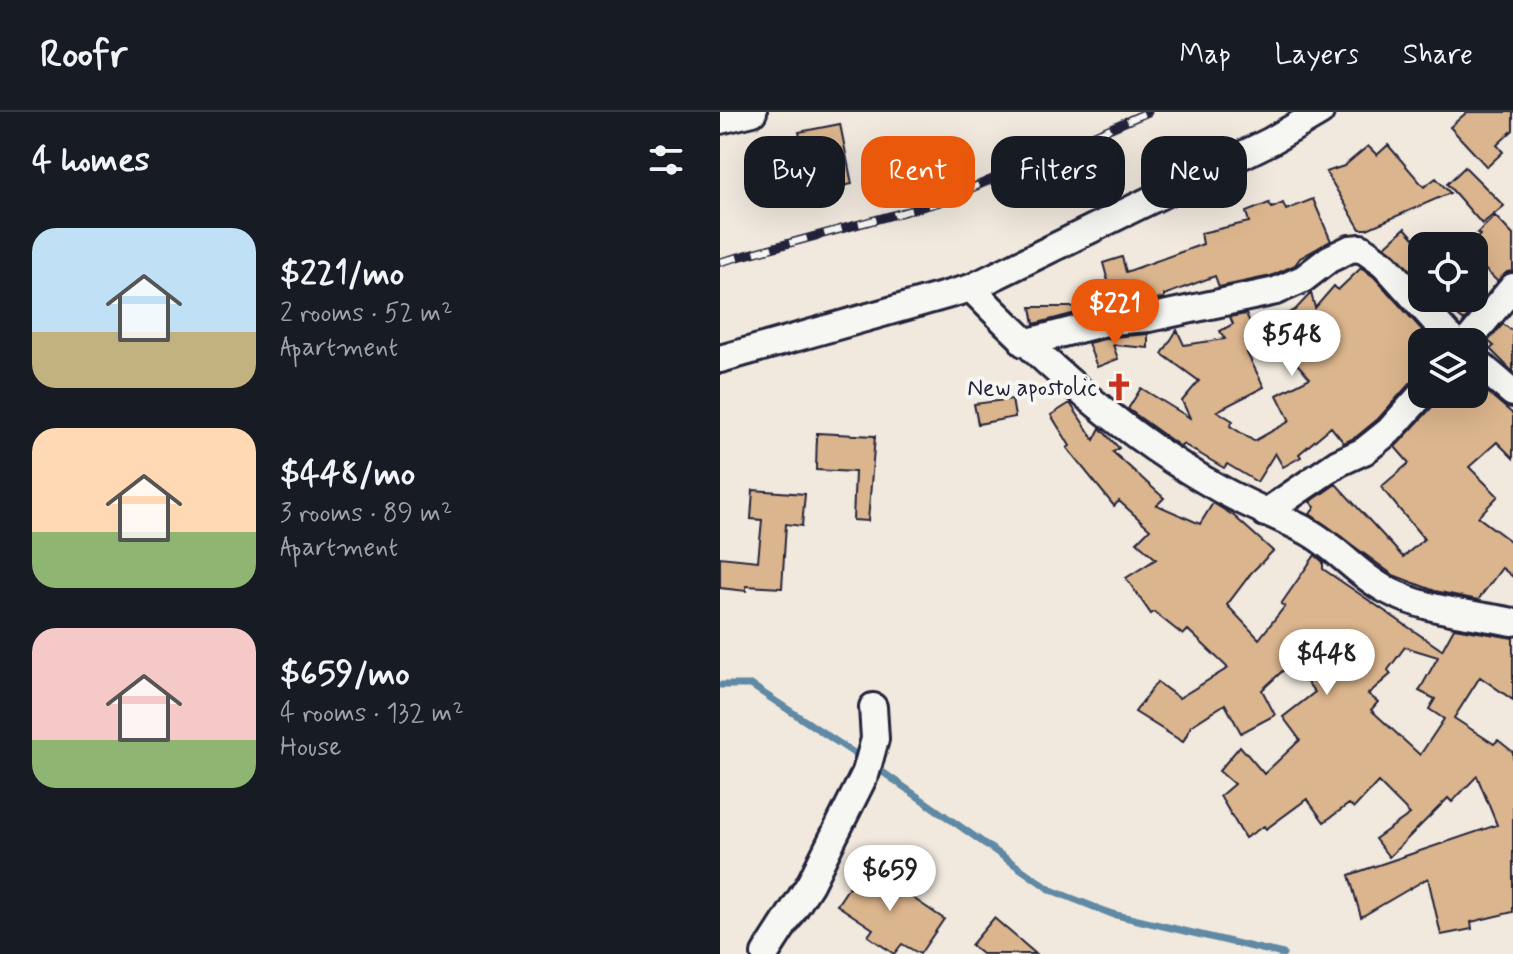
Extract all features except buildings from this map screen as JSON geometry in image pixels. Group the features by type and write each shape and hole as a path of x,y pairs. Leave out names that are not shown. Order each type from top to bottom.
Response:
{"street":[{"path":"720,120 753,112"},
{"path":"720,359 971,288 1271,141 1320,112"},
{"path":"1024,343 1110,321 1149,318 1276,291 1303,279 1329,259 1350,249 1361,248 1385,265 1441,328"},
{"path":"1479,328 1513,287"},
{"path":"971,288 1024,343 1156,450 1219,489 1309,532 1382,588 1417,604 1513,622"},
{"path":"1488,372 1513,393"},
{"path":"1265,513 1338,463 1364,451 1389,431 1410,408"},
{"path":"765,954 810,884 866,772 875,739 873,707"}],"waterway":[{"path":"720,685 751,685 863,759"},
{"path":"874,766 1051,890 1112,914 1283,954"}],"railway":[{"path":"720,262 937,203 1148,112"}],"place":[{"name":"New apostolic","path":"1119,387"}]}
